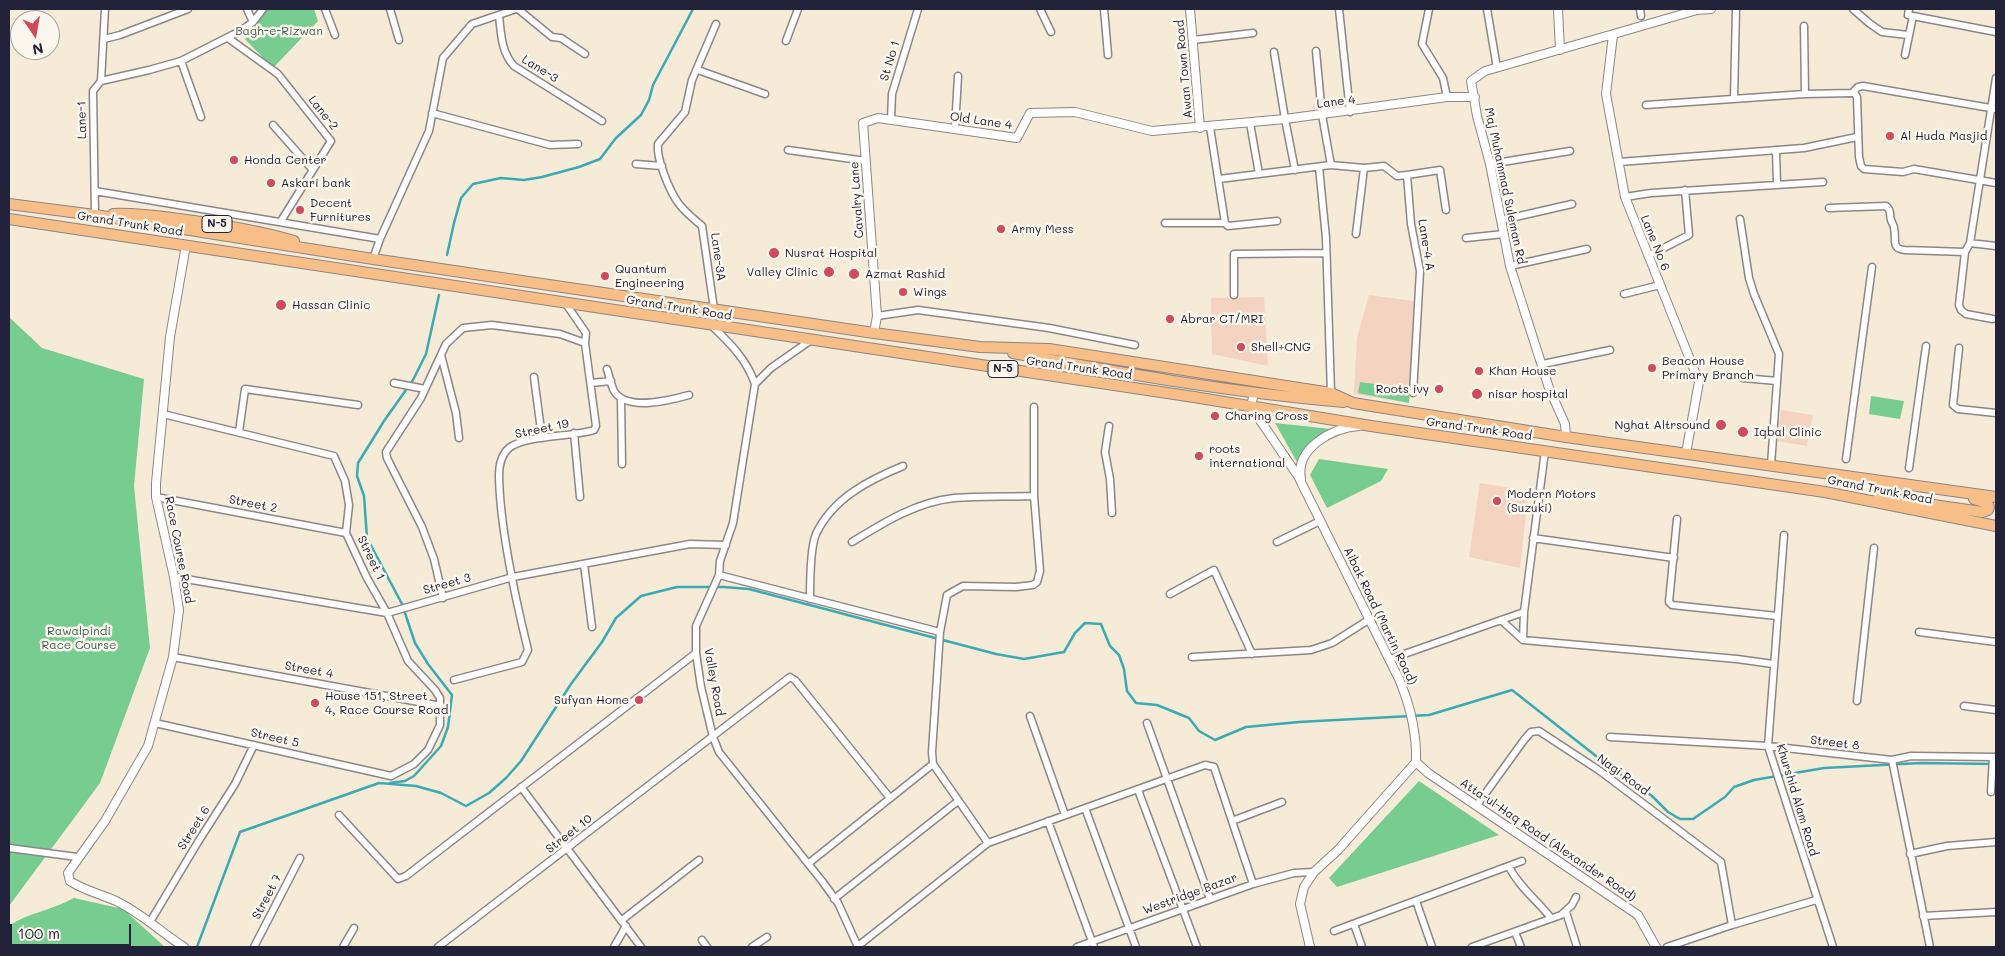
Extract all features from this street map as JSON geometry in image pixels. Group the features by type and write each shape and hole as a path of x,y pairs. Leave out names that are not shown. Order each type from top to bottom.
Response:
{"highway":[{"name":"Grand Trunk Road","path":"9,204 95,215 373,259 980,347 1130,374 1299,398 1353,403 1566,437 1996,497"},
{"name":"Grand Trunk Road","path":"95,215 130,213 214,224 272,235 336,253"},
{"name":"Grand Trunk Road","path":"9,219 1371,426 1825,492 1996,526"},
{"path":"186,245 188,230"},
{"name":"Grand Trunk Road","path":"980,347 1049,349 1331,393 1353,403"},
{"path":"1825,492 1896,498 1982,512 1989,508 1986,502 1880,480"}],"street":[{"name":"Lane-1","path":"95,215 93,91 102,81 105,9"},
{"path":"104,39 120,35 187,9"},
{"path":"247,9 253,22"},
{"path":"102,81 181,61 228,38 253,22 263,9"},
{"path":"325,9 335,35"},
{"path":"390,9 399,40"},
{"path":"373,259 380,239 429,131 443,58 472,24 517,9 552,37 561,38 585,54"},
{"path":"786,41 798,9"},
{"name":"St No 1","path":"891,120 892,94 918,9"},
{"path":"1040,9 1051,32"},
{"path":"1104,9 1108,55"},
{"name":"Awan Town Road","path":"1190,9 1200,128"},
{"path":"1339,9 1350,112"},
{"path":"1429,9 1422,44 1443,78 1447,97"},
{"path":"1487,9 1497,68"},
{"path":"1558,9 1560,50"},
{"name":"Maj Muhammad Suleman Rd","path":"1566,437 1565,424 1549,388 1510,266 1502,220 1477,116 1471,81 1485,72 1497,68 1697,10 1711,9"},
{"path":"1734,99 1736,9"},
{"path":"1854,9 1882,32 1908,35"},
{"path":"1909,9 1908,15 1996,32"},
{"name":"Lane-3","path":"499,14 504,50 508,60 514,66 602,121"},
{"path":"1904,55 1913,16"},
{"path":"716,24 698,70 765,94"},
{"path":"1804,26 1805,94"},
{"path":"1193,40 1253,32"},
{"name":"Lane No 6","path":"1613,35 1606,94 1624,197 1699,382 1686,454"},
{"name":"Lane-2","path":"228,38 278,74 330,141 281,221"},
{"path":"1316,51 1322,115 1330,165"},
{"path":"1274,52 1284,119 1295,170"},
{"path":"181,61 202,117"},
{"name":"Lane-3A","path":"698,70 692,80 685,112 658,144 662,166 677,202 688,215 702,226 714,309"},
{"path":"955,128 958,76"},
{"path":"1993,319 1966,314 1961,310 1959,301 1965,252 1970,243 1979,181 1993,108 1996,78"},
{"path":"1646,106 1854,92 1858,87 1863,86 1993,108"},
{"path":"1854,92 1857,97 1857,137 1860,163 1866,170 1903,172 1914,169 1996,184"},
{"name":"Lane 4","path":"1200,128 1350,112 1447,97 1475,97"},
{"name":"Old Lane 4","path":"891,120 1017,138 1030,113 1075,112 1152,131 1200,128"},
{"path":"432,113 550,145 578,144"},
{"name":"Cavalry Lane","path":"874,333 877,316 863,123 878,118 891,120"},
{"path":"1250,123 1259,174"},
{"path":"273,125 312,169"},
{"path":"1210,127 1225,223"},
{"path":"1619,162 1816,146 1857,137"},
{"path":"788,150 866,160"},
{"path":"1776,150 1777,184"},
{"path":"1490,164 1570,152"},
{"path":"636,164 662,166"},
{"path":"1219,179 1330,165 1364,168 1384,166 1397,176 1407,175"},
{"path":"1319,167 1326,253 1331,393"},
{"path":"1356,234 1364,168"},
{"name":"Lane-4 A","path":"1414,392 1420,271 1411,224 1407,175 1440,170 1446,210"},
{"path":"1624,197 1685,190 1823,182"},
{"path":"1648,256 1689,235 1685,190"},
{"path":"95,191 380,239"},
{"path":"1502,220 1572,204"},
{"path":"1829,208 1886,206 1890,210 1895,244 1898,248 1905,250 1965,252"},
{"path":"1740,219 1749,278 1779,354 1771,465"},
{"path":"1164,223 1225,223 1228,226 1277,221"},
{"path":"1466,238 1504,234"},
{"path":"1970,243 1996,246"},
{"name":"Race Course Road","path":"184,947 150,922 117,902 81,888 70,881 68,873 77,857 105,821 148,746 173,657 179,610 174,577 156,497 170,337 186,245"},
{"path":"1510,266 1587,249"},
{"path":"1234,295 1234,254 1326,253"},
{"path":"1846,459 1872,267"},
{"path":"1624,294 1660,285"},
{"name":"Street 19","path":"454,680 522,662 528,650 504,524 499,475 503,455 508,448 516,444 590,431 594,430 596,426 585,343 586,333 566,304"},
{"path":"877,316 918,310 1050,328 1135,345"},
{"path":"443,598 434,559 422,527 386,452 425,389 446,344 463,328 492,325 560,334 585,343"},
{"path":"712,326 738,351 751,372 755,384 771,368 810,340"},
{"path":"1908,468 1926,346"},
{"path":"1959,348 1953,405 1958,409 1996,413"},
{"path":"1542,364 1610,350"},
{"path":"441,355 456,413 459,438"},
{"path":"607,368 614,390 621,398 633,402 651,403 689,395"},
{"path":"534,377 542,438"},
{"path":"1744,378 1777,382"},
{"path":"591,382 611,381"},
{"path":"394,383 425,389"},
{"name":"Valley Road","path":"755,384 733,523 720,560 716,584 696,626 696,653 701,687 713,737 719,752 809,862 834,899 858,946"},
{"path":"239,432 246,389 358,405"},
{"path":"1251,407 1254,392"},
{"path":"621,398 622,464"},
{"path":"988,843 933,764 932,752 940,633 947,595 963,586 1016,587 1034,586 1037,582 1040,572 1034,496 1034,407"},
{"name":"Aibak Road (Martin Road)","path":"1251,407 1303,486 1390,659 1410,706 1416,746 1416,762"},
{"name":"Street 1","path":"163,414 334,456 346,481 349,505 346,533 408,661 435,690 440,698 441,706"},
{"path":"1109,426 1105,452 1110,479 1112,513"},
{"path":"1303,486 1300,465 1317,441 1356,426 1371,426"},
{"path":"574,434 580,497"},
{"path":"1523,640 1524,612 1533,538 1546,451"},
{"path":"810,599 810,573 816,535 825,520 854,490 872,478 903,466"},
{"path":"852,542 887,520 920,506 952,498 1034,496"},
{"name":"Street 2","path":"156,497 346,533"},
{"path":"1677,519 1669,602 1672,605 1777,616"},
{"path":"1277,542 1320,521"},
{"name":"Khurshid Alam Road","path":"1784,535 1768,746 1816,900 1833,947"},
{"path":"1533,538 1674,558"},
{"name":"Street 3","path":"174,577 386,613 513,577 690,544 726,545"},
{"path":"1857,701 1874,548"},
{"path":"584,564 592,627"},
{"path":"1170,594 1214,570 1252,654"},
{"path":"719,575 940,633"},
{"path":"1390,659 1524,612"},
{"path":"1192,657 1311,650 1332,643 1370,619"},
{"path":"1501,620 1523,640 1737,659 1773,664"},
{"path":"1919,632 1996,642"},
{"path":"339,816 398,879 406,876 696,653"},
{"name":"Street 4","path":"173,657 441,706"},
{"name":"Street 10","path":"438,947 568,849 790,676 890,798"},
{"name":"Street 5","path":"155,723 391,776 414,764 428,750 440,725 441,706"},
{"path":"1964,706 1996,710"},
{"path":"1030,716 1065,815"},
{"path":"1147,723 1210,899"},
{"name":"Nagi Road","path":"1477,805 1524,740 1531,732 1539,731 1600,771 1721,862 1732,925"},
{"name":"Street 8","path":"1610,737 1768,746 1892,761 1911,756 1994,758"},
{"name":"Street 6","path":"150,922 235,784 254,745"},
{"path":"1991,792 1994,758"},
{"path":"1892,761 1930,947"},
{"path":"1310,947 1300,904 1304,887 1314,872 1344,843 1416,762"},
{"name":"Atta-ul-Haq Road (Alexander Road)","path":"1416,762 1428,773 1638,915 1656,947"},
{"path":"809,862 933,764"},
{"path":"858,946 988,843 1205,765 1214,767 1253,884"},
{"path":"521,787 642,947"},
{"path":"1138,790 1197,947"},
{"path":"834,899 958,801"},
{"path":"1232,821 1282,802"},
{"path":"1085,808 1136,947"},
{"path":"1048,821 1093,944"},
{"path":"1910,854 1947,846 1996,842"},
{"path":"9,848 77,857"},
{"name":"Street 7","path":"254,947 300,858"},
{"path":"614,947 624,923 699,860"},
{"path":"1334,931 1522,861"},
{"path":"1509,867 1519,884 1552,918"},
{"name":"Westridge Bazar","path":"1077,947 1093,944 1129,928 1253,884 1294,873 1314,872"},
{"path":"1472,947 1566,912 1576,897"},
{"path":"1667,947 1816,900"},
{"path":"1416,901 1432,947"},
{"path":"1566,912 1577,947"},
{"path":"1923,916 1996,912"},
{"path":"1354,924 1362,947"},
{"path":"343,947 354,928"},
{"path":"1515,932 1521,947"},
{"path":"752,947 767,937"},
{"path":"702,940 707,947"}],"shaded area":[{"path":"1369,295 1414,301 1409,403 1354,394 1357,338"},
{"path":"1264,297 1268,366 1212,354 1211,298"},
{"path":"1781,410 1813,415 1807,446 1776,441"},
{"path":"1480,483 1518,489 1528,495 1520,568 1469,557"}],"green space":[{"name":"Bagh-e-Rizwan","path":"267,9 314,9 318,21 273,68 245,39"},
{"name":"Rawalpindi Race Course","path":"9,317 42,348 144,379 134,486 150,648 100,783 9,906"},
{"path":"1360,382 1410,389 1409,403 1358,393"},
{"path":"1871,396 1904,401 1900,419 1869,414"},
{"path":"1275,423 1331,429 1312,443 1297,462"},
{"path":"1319,459 1388,469 1381,481 1327,508 1310,475"},
{"path":"1419,781 1499,835 1337,887 1329,878"},
{"path":"74,898 123,909 165,947 9,947 9,926"}],"waterway":[{"path":"447,255 461,198 473,184 501,178 524,180 542,177 600,159 616,138 641,115 649,100 653,85 693,9"},
{"path":"390,783 405,781 414,776 441,746 448,727 452,695 428,664 415,643 402,604 367,538 364,496 357,476 358,463 384,421 413,380 426,354 439,295"},
{"path":"197,947 240,832 379,783 416,786 441,793 466,806 489,793 521,761 571,684 602,642 616,618 641,596 677,587 749,589 996,654 1024,659 1064,652 1075,633 1085,623 1101,624 1110,646 1119,655 1124,669 1127,691 1136,703 1157,705 1189,718 1199,731 1215,740 1246,727 1299,722 1429,715 1512,690 1610,767 1652,796 1668,812 1680,819 1693,819 1725,797 1734,787 1754,780 1824,768 1921,763 1996,764"}],"place":[{"name":"Al Huda Masjid","path":"1890,136"},
{"name":"Honda Center","path":"234,160"},
{"name":"Askari bank","path":"271,183"},
{"name":"Decent Furnitures","path":"300,210"},
{"name":"Army Mess","path":"1001,229"},
{"name":"Nusrat Hospital","path":"774,253"},
{"name":"Valley Clinic","path":"829,272"},
{"name":"Azmat Rashid","path":"854,274"},
{"name":"Quantum Engineering","path":"605,276"},
{"name":"Wings","path":"903,292"},
{"name":"Hassan Clinic","path":"281,305"},
{"name":"Abrar CT/MRI","path":"1170,319"},
{"name":"Shell+CNG","path":"1241,347"},
{"name":"Beacon House Primary Branch","path":"1652,368"},
{"name":"Khan House","path":"1479,371"},
{"name":"Roots ivy","path":"1439,389"},
{"name":"nisar hospital","path":"1477,394"},
{"name":"Charing Cross","path":"1215,416"},
{"name":"Nghat Altrsound","path":"1721,425"},
{"name":"Iqbal Clinic","path":"1743,432"},
{"name":"roots international","path":"1199,456"},
{"name":"Modern Motors (Suzuki)","path":"1497,501"},
{"name":"Sufyan Home","path":"639,700"},
{"name":"House 151, Street 4, Race Course Road","path":"315,703"}]}
